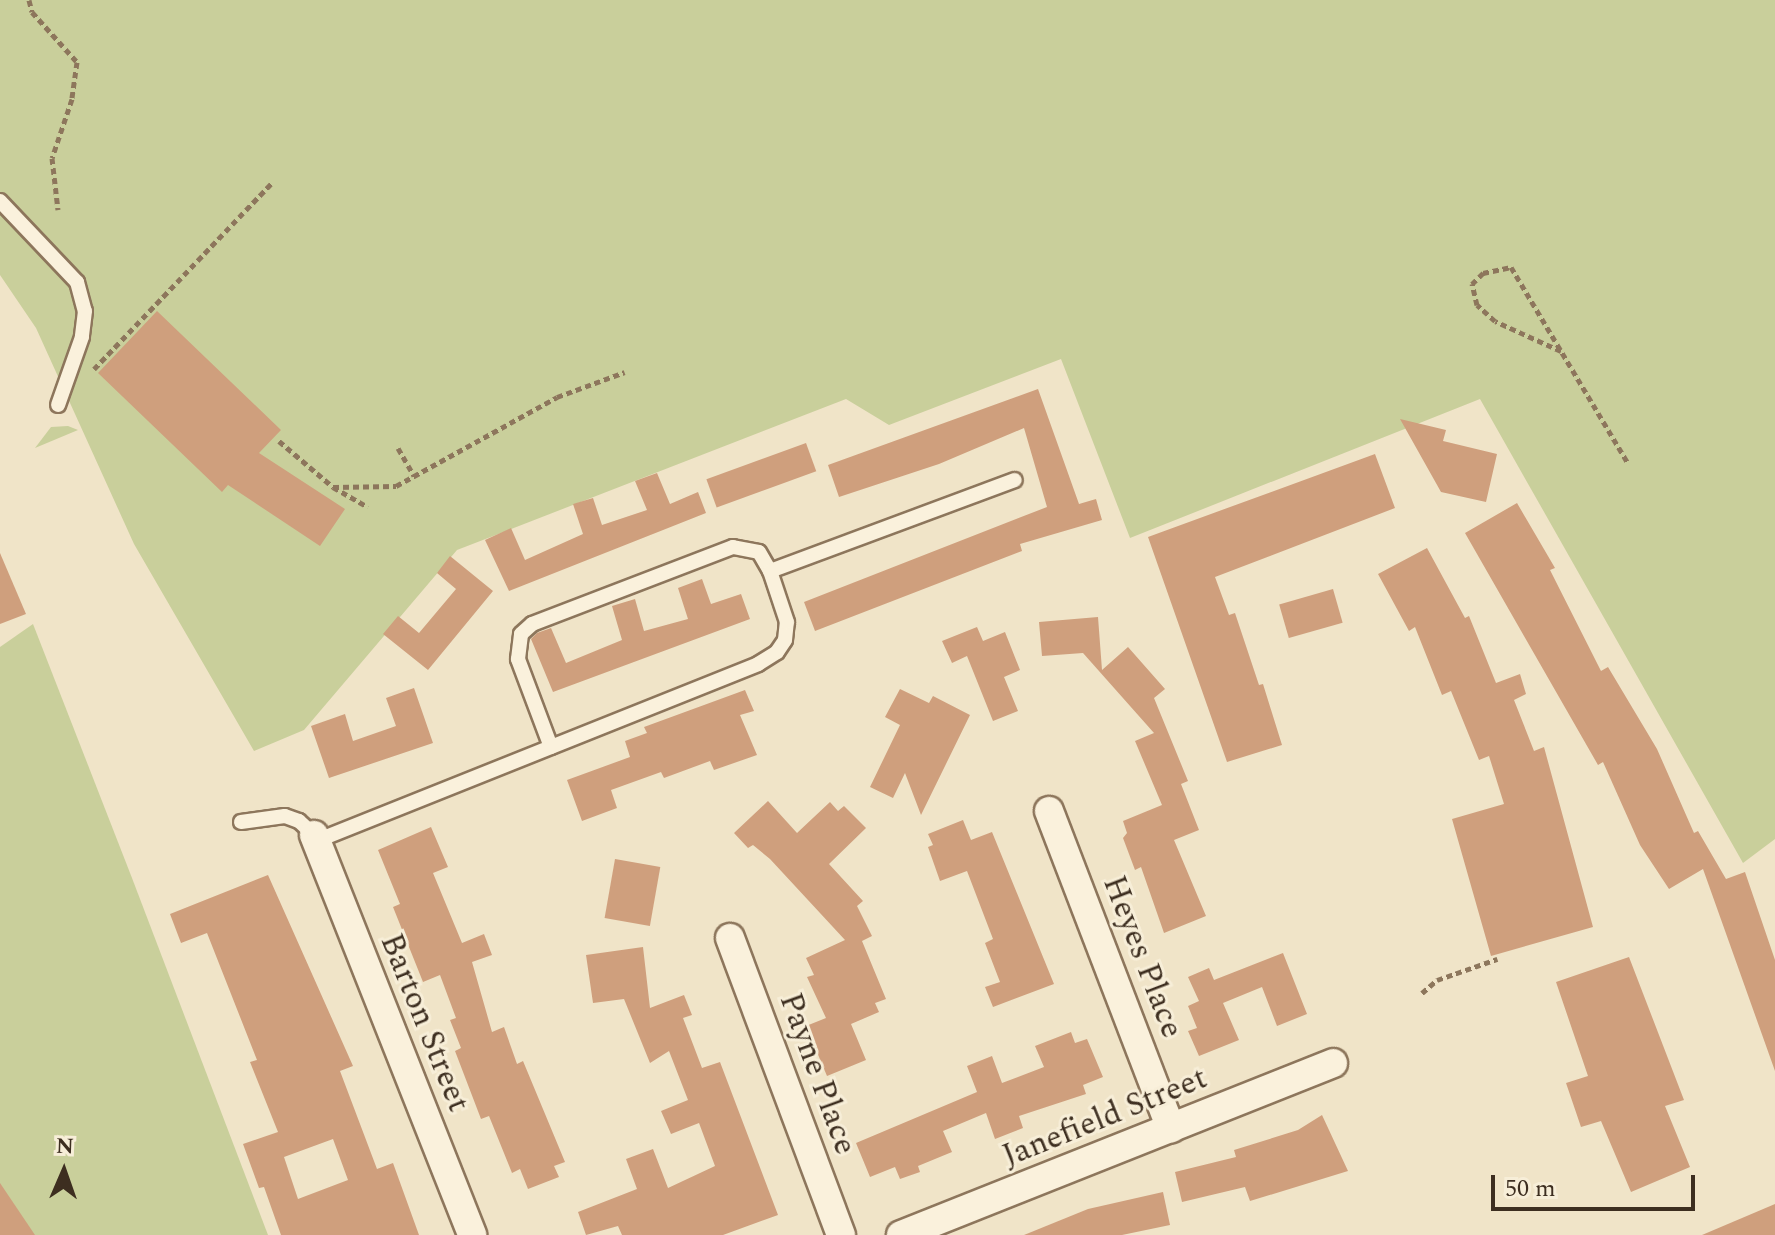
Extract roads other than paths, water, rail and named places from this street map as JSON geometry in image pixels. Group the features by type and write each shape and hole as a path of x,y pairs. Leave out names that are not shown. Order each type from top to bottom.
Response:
{"street":[{"name":"Heyes Place","path":"1049,811 1171,1128"},
{"name":"Barton Street","path":"315,838 472,1235"},
{"name":"Payne Place","path":"730,938 841,1235"},
{"name":"Janefield Street","path":"901,1235 1333,1063"}],"lane":[{"path":"0,201 77,282 85,311 72,370 58,405"},
{"path":"770,571 1015,480"},
{"path":"241,822 285,816 299,821 315,838 551,747 777,652 787,622 770,571 759,552 733,547 532,624 521,634 518,659 551,747"}]}
